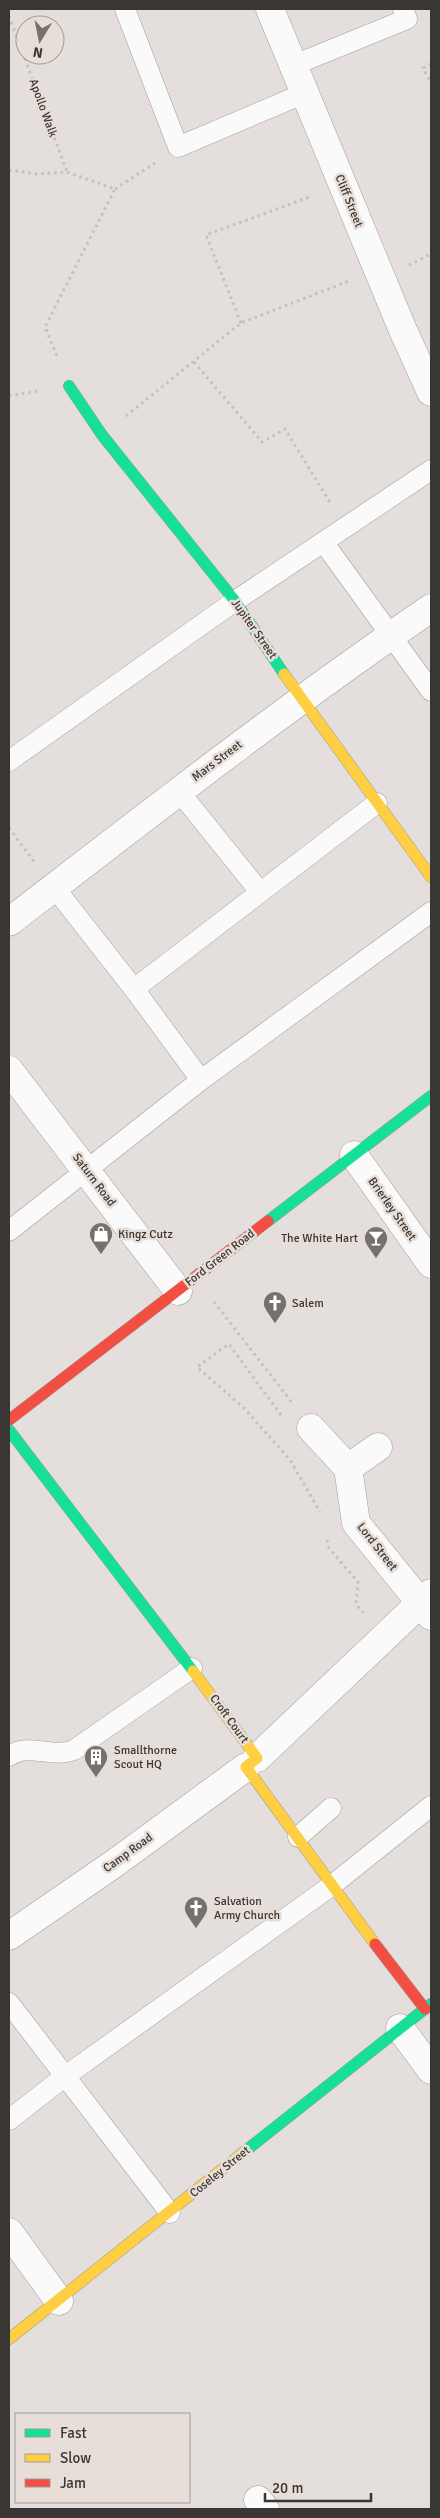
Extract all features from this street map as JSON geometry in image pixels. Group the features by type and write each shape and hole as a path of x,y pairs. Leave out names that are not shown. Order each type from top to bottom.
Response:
{"street":[{"name":"Cliff Street","path":"270,9 378,270 431,392"},
{"name":"Jupiter Street","path":"69,386 102,435 235,601 301,699 431,878"},
{"name":"Mars Street","path":"9,922 178,790 301,699 431,608"},
{"name":"Saturn Road","path":"9,1070 88,1170 187,1284"},
{"name":"Ford Green Road","path":"9,1420 431,1096"},
{"name":"Brierley Street","path":"354,1154 431,1264"},
{"path":"311,1428 348,1468 378,1447"},
{"name":"Croft Court","path":"9,1430 192,1668 330,1886 428,2006"},
{"name":"Lord Street","path":"348,1468 356,1523 428,1604"},
{"name":"Camp Road","path":"9,1936 115,1863 251,1762 329,1692 381,1640 428,1604"},
{"name":"Coseley Street","path":"9,2339 59,2302 428,2006"},
{"path":"400,2028 431,2070"},
{"path":"9,2232 59,2302"}],"lane":[{"path":"125,9 178,147 305,93"},
{"path":"294,65 407,19 403,9"},
{"path":"9,761 235,601 431,470"},
{"path":"324,543 431,691"},
{"path":"178,790 260,892"},
{"path":"134,989 377,803"},
{"path":"54,887 134,989 201,1080"},
{"path":"9,1231 201,1080 431,912"},
{"path":"9,1756 17,1751 31,1750 62,1754 74,1750 192,1668"},
{"path":"9,2120 64,2077 330,1886 431,1806"},
{"path":"298,1837 331,1808"},
{"path":"9,2003 170,2213"}],"path":[{"name":"Apollo Walk","path":"9,16 67,172"},
{"path":"431,64 423,68 431,83"},
{"path":"69,386 45,327 115,189 178,147"},
{"path":"9,170 37,174 67,172 115,189"},
{"path":"241,323 206,235 343,185"},
{"path":"102,435 241,323 378,270"},
{"path":"194,362 262,442 285,429 334,509"},
{"path":"9,828 54,887"},
{"path":"187,1284 311,1428"},
{"path":"311,1428 290,1426 229,1344 197,1367 244,1408 290,1460 320,1513"},
{"path":"325,1530 329,1548 358,1582 356,1604 381,1640"}],"traffic: fast":[{"path":"69,386 102,435 235,601 284,674"},
{"path":"268,1221 431,1096"},
{"path":"9,1430 193,1671"},
{"path":"244,2152 431,2004"}],"traffic: slow":[{"path":"284,674 431,877"},
{"path":"193,1671 257,1758 246,1767 375,1944"},
{"path":"9,2339 244,2152"}],"traffic: jam":[{"path":"9,1420 268,1221"},
{"path":"375,1944 425,2009"}],"place":[{"name":"Kingz Cutz","path":"101,1255"},
{"name":"The White Hart","path":"376,1259"},
{"name":"Salem","path":"275,1324"},
{"name":"Smallthorne Scout HQ","path":"96,1778"},
{"name":"Salvation Army Church","path":"196,1929"}]}
